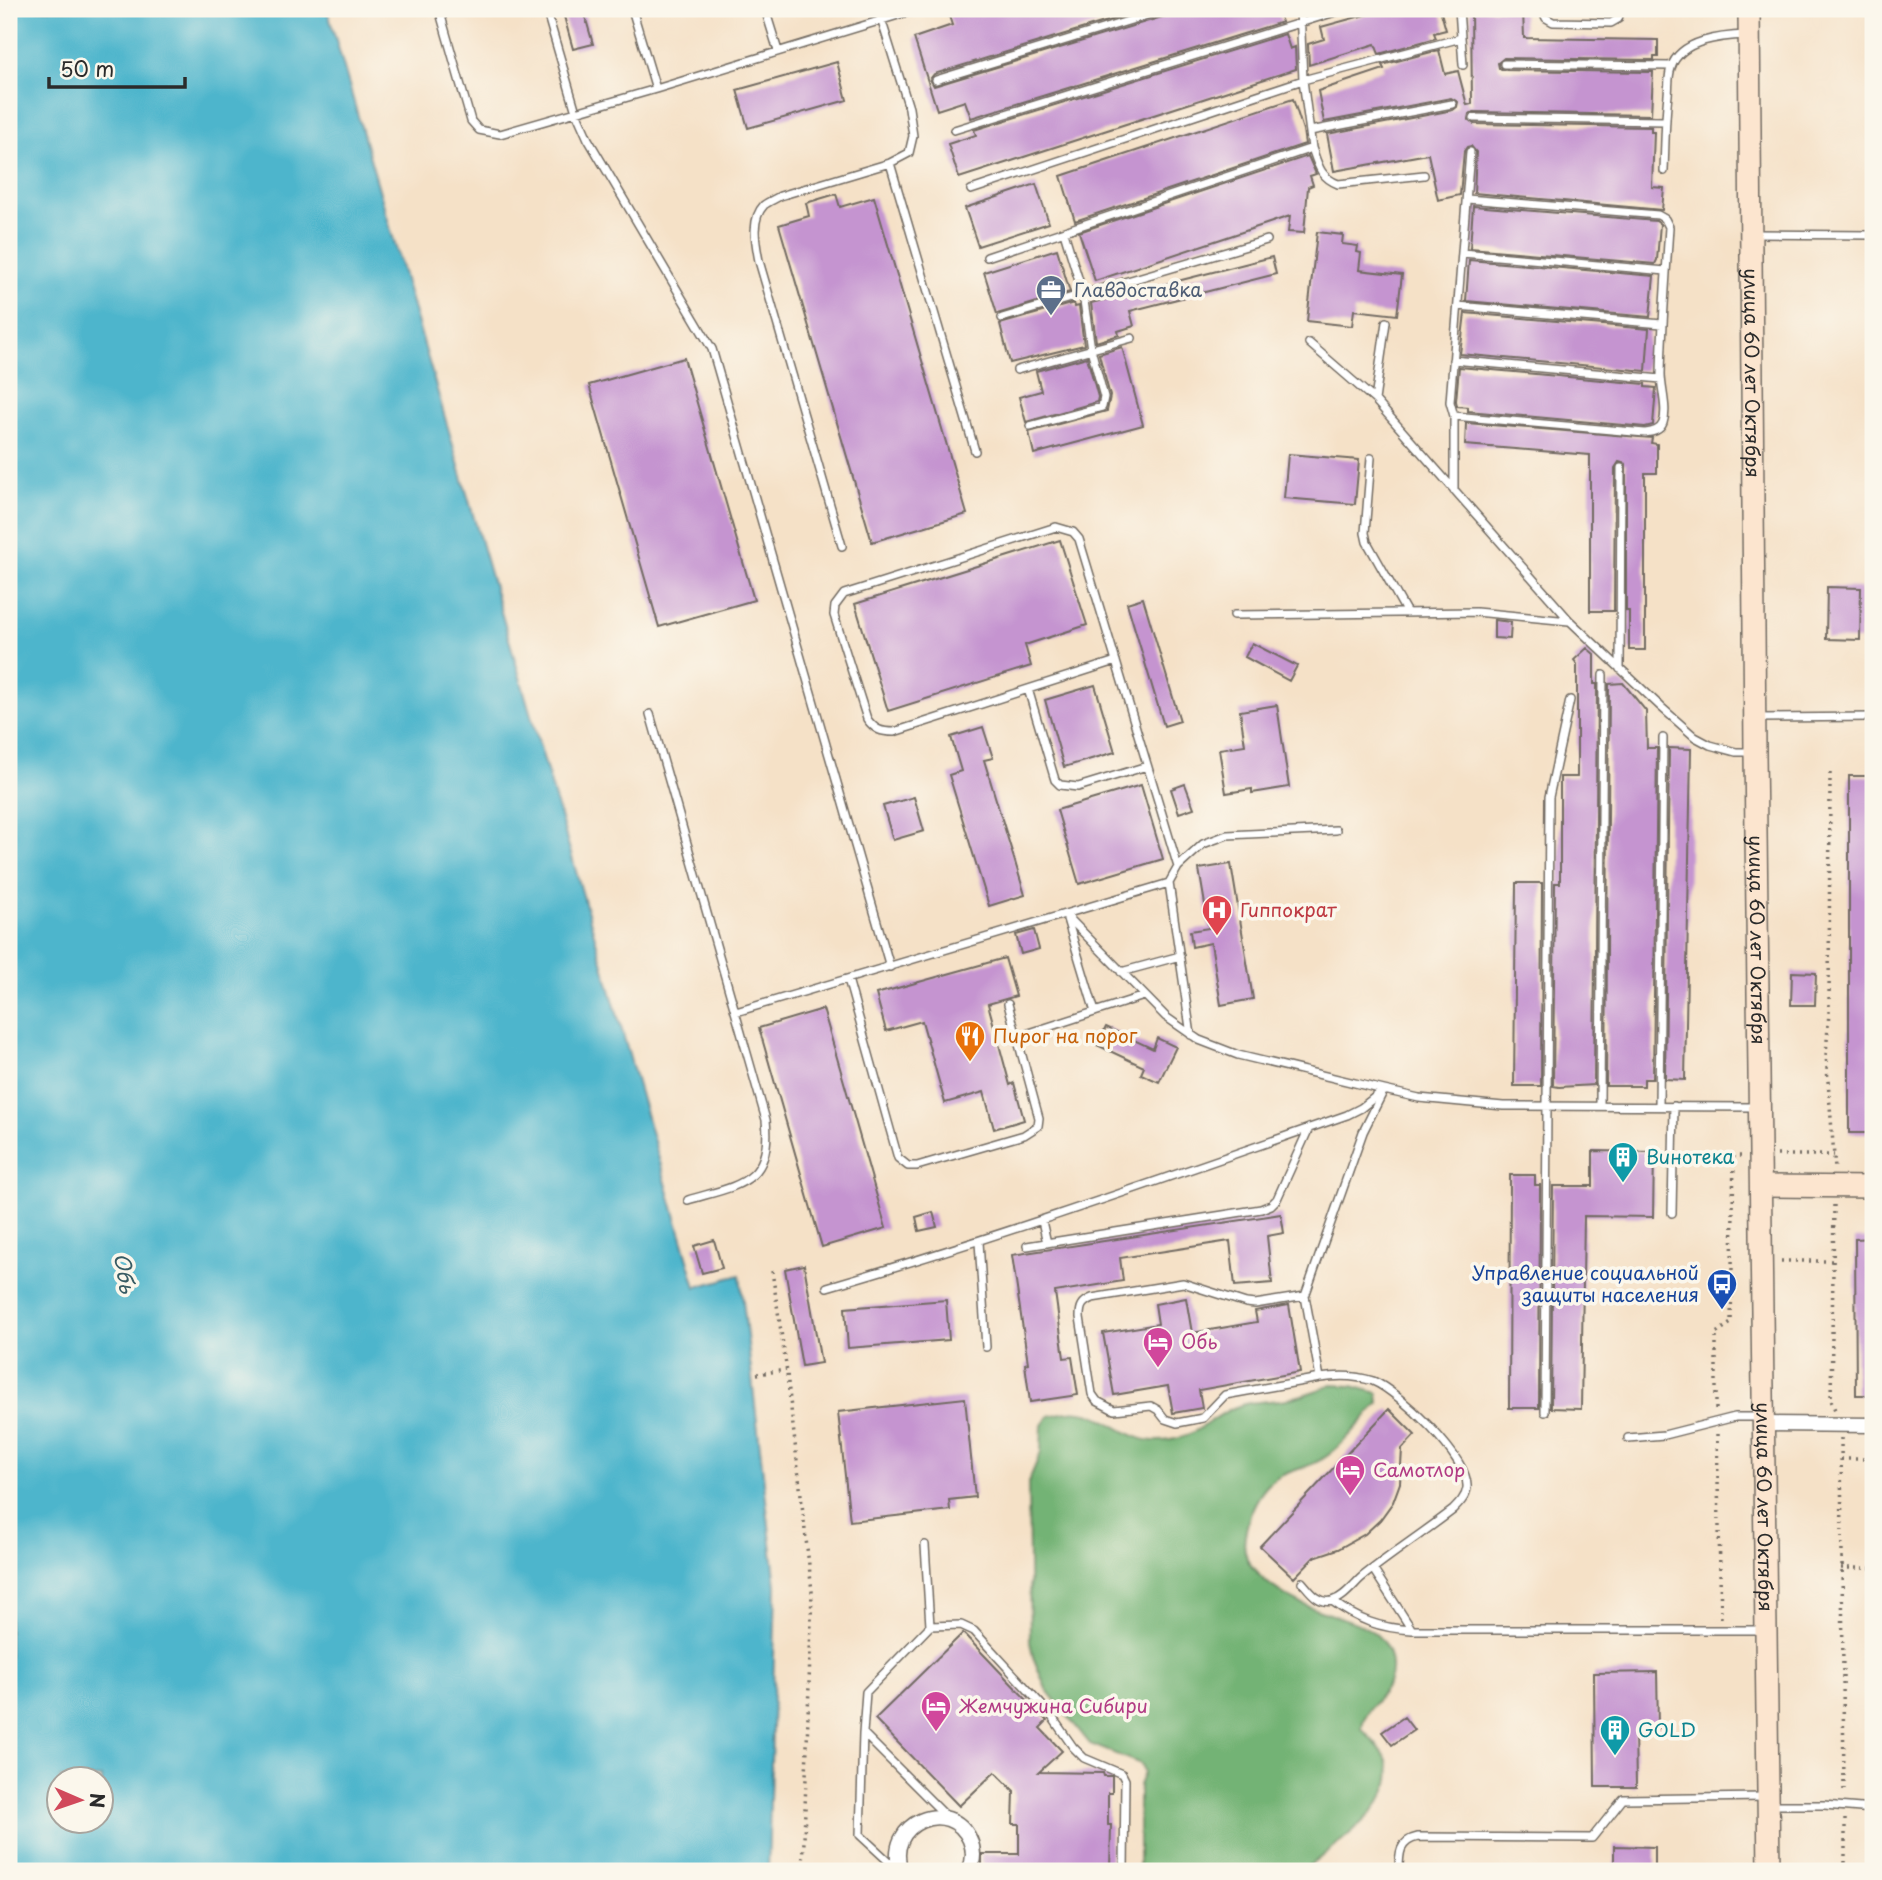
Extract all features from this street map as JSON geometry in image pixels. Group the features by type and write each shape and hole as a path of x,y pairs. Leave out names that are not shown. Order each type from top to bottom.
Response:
{"main road":[{"name":"улица 60 лет Октября","path":"1749,9 1769,1871"},
{"path":"1761,1186 1873,1187"}],"street":[{"path":"1764,1421 1873,1424"},
{"path":"900,1871 897,1851 907,1830 926,1818 938,1817 950,1820 967,1834 974,1855 969,1871"}],"lane":[{"path":"439,9 471,121 479,130 500,134 918,9"},
{"path":"546,9 576,112 598,157 712,349 890,967"},
{"path":"632,9 656,89"},
{"path":"765,9 778,51"},
{"path":"842,546 754,237 757,218 764,205 780,197 890,163 909,153 913,136 909,108 878,9"},
{"path":"936,80 1167,9"},
{"path":"1300,9 1303,80 1312,148 1320,173 1329,181 1338,184 1424,174"},
{"path":"954,130 1345,9"},
{"path":"1459,9 1463,65"},
{"path":"1542,9 1545,18 1553,22 1576,23 1611,23 1618,19 1621,9"},
{"path":"1664,171 1665,121 1671,66 1690,46 1724,36 1749,34"},
{"path":"971,190 1303,80 1461,38"},
{"path":"1504,64 1671,66"},
{"path":"1310,131 1452,104"},
{"path":"1474,118 1665,121"},
{"path":"987,257 1312,148"},
{"path":"1454,490 1454,416 1450,402 1470,152"},
{"path":"890,163 975,451"},
{"path":"1454,416 1654,432 1663,423 1662,324 1669,227 1665,219 1658,215 1467,199"},
{"path":"1030,426 1102,407 1104,397 1091,349 1083,293 1064,232"},
{"path":"1750,234 1873,235"},
{"path":"1002,318 1267,240"},
{"path":"1462,253 1666,271"},
{"path":"1458,306 1662,324"},
{"path":"1375,400 1386,322"},
{"path":"1017,370 1132,338"},
{"path":"1309,343 1375,400 1570,621 1695,737 1724,750 1755,752"},
{"path":"1453,360 1661,379"},
{"path":"1371,458 1365,534 1407,613"},
{"path":"1620,668 1621,468"},
{"path":"1116,661 894,732 882,732 872,727 867,719 834,615 835,606 844,594 1056,527 1073,532 1079,539 1116,661 1147,766 1178,867"},
{"path":"1234,615 1489,612 1570,621"},
{"path":"1600,1106 1603,675"},
{"path":"1028,689 1055,780 1060,785 1078,787 1147,766"},
{"path":"1545,1412 1549,797 1570,700"},
{"path":"650,714 766,1120 766,1153 761,1166 752,1177 742,1183 688,1200"},
{"path":"1755,718 1873,717"},
{"path":"1659,1106 1663,738"},
{"path":"1191,1035 1169,883 1178,867 1203,844 1227,835 1336,830"},
{"path":"736,1012 1169,883"},
{"path":"1066,915 1166,1017 1191,1035 1238,1055 1419,1098 1464,1103 1760,1107"},
{"path":"1066,915 1095,1012"},
{"path":"1121,972 1180,956"},
{"path":"848,979 898,1158 908,1166 917,1166 1024,1135 1038,1126 1039,1118 1008,1004"},
{"path":"1017,1037 1144,996"},
{"path":"827,1287 979,1242 1309,1128 1354,1111 1384,1090"},
{"path":"1320,1378 1305,1296 1363,1132 1384,1090"},
{"path":"1672,1213 1674,1106"},
{"path":"1027,1246 1261,1209 1271,1205 1277,1199 1309,1128"},
{"path":"1042,1221 1047,1242"},
{"path":"979,1242 986,1347"},
{"path":"1302,1582 1314,1596 1322,1601 1332,1601 1453,1510 1467,1491 1467,1480 1449,1446 1390,1390 1359,1377 1320,1378 1225,1395 1203,1418 1177,1423 1165,1419 1151,1406 1114,1410 1097,1401 1093,1394 1080,1308 1084,1301 1092,1298 1183,1283 1255,1304 1305,1296"},
{"path":"1628,1438 1664,1435 1735,1417 1764,1421"},
{"path":"925,1545 930,1626"},
{"path":"1373,1569 1412,1630"},
{"path":"1332,1601 1352,1616 1373,1626 1412,1630 1766,1630"},
{"path":"900,1871 860,1835 866,1692 930,1626 961,1625 974,1631 1050,1714 1084,1758 1122,1774 1125,1780 1124,1871"},
{"path":"863,1733 950,1820"},
{"path":"1399,1871 1401,1846 1408,1839 1418,1837 1592,1838 1623,1798 1768,1801 1873,1809"}],"path":[{"path":"1721,1630 1716,1333 1731,1323 1734,1156 1835,1158 1826,1055 1829,1012 1830,773"},
{"path":"1831,1399 1834,1217"},
{"path":"1779,1261 1833,1261"},
{"path":"772,1272 811,1591 803,1871"},
{"path":"757,1374 786,1370"},
{"path":"1845,1871 1841,1458 1873,1459"},
{"path":"1841,1568 1873,1568"}],"green space":[{"path":"1332,1385 1352,1386 1378,1393 1379,1403 1334,1451 1320,1461 1272,1481 1266,1487 1250,1516 1244,1548 1253,1568 1280,1592 1293,1600 1371,1630 1386,1647 1390,1658 1389,1680 1368,1711 1362,1729 1386,1758 1390,1774 1386,1790 1363,1822 1303,1871 1139,1871 1139,1785 1144,1773 1141,1764 1090,1744 1046,1689 1033,1657 1030,1642 1028,1483 1041,1452 1042,1425 1049,1416 1081,1412 1091,1414 1145,1440 1167,1440 1188,1435 1239,1406 1293,1398"}],"water":[{"name":"Обь","path":"9,9 327,9 696,1287 740,1275 776,1586 768,1871 9,1871"}],"building":[{"path":"562,9 583,9 593,44 573,49"},
{"path":"960,9 1147,9 934,74 930,79 934,86 1169,15 1173,9 1277,9 1282,22 971,118 965,101 937,110 914,38 952,25 948,13"},
{"path":"1401,9 1440,9 1446,30 1434,33 1436,38 1379,54 1375,44 1309,65 1308,44 1324,39 1321,27 1383,10 1384,14"},
{"path":"1471,9 1523,9 1524,38 1658,40 1658,57 1654,57 1654,60 1504,58 1498,63 1499,68 1504,70 1653,72 1651,115 1474,112 1469,114 1468,119 1474,124 1651,127 1651,132 1654,132 1652,187 1664,188 1662,210 1474,193 1476,152 1471,146 1464,151 1460,195 1438,200 1428,154 1334,171 1327,134 1453,110 1458,102 1451,98 1324,122 1318,91 1384,69 1382,65 1439,50 1445,74 1458,71 1467,105 1472,104"},
{"path":"1285,34 1290,49 1295,47 1296,69 959,178 948,144 976,135 974,130"},
{"path":"837,62 847,100 748,128 737,90"},
{"path":"1293,99 1305,144 1075,221 1061,176"},
{"path":"1308,156 1316,174 1310,176 1313,185 1308,187 1304,233 1288,232 1290,216 1095,281 1079,232"},
{"path":"1036,184 1049,223 978,246 965,208"},
{"path":"836,194 840,207 874,197 967,514 872,542 779,225 809,216 806,203"},
{"path":"1473,206 1656,221 1660,224 1657,260 1655,264 1470,248"},
{"path":"1317,232 1343,235 1342,244 1358,246 1357,252 1361,253 1359,270 1402,275 1397,315 1354,310 1352,326 1307,321"},
{"path":"1057,249 1070,292 997,314 984,272"},
{"path":"1272,257 1276,274 1130,311 1134,326 1118,331 1119,335 1096,342 1091,303"},
{"path":"1469,260 1654,276 1650,317 1466,301"},
{"path":"1074,303 1075,307 1079,306 1084,345 1010,363 1000,324"},
{"path":"1465,313 1649,329 1646,371 1460,354"},
{"path":"1122,347 1143,425 1034,454 1029,432 1107,411 1110,396 1099,354"},
{"path":"1087,357 1097,402 1026,422 1019,397 1041,391 1036,371"},
{"path":"684,358 754,600 659,627 589,385"},
{"path":"1459,367 1645,384 1645,387 1656,388 1653,425 1645,427 1468,411 1468,407 1457,406"},
{"path":"1466,423 1652,438 1651,443 1657,444 1657,473 1645,473 1645,650 1629,650 1629,611 1626,611 1626,464 1619,462 1615,468 1614,611 1590,611 1590,455 1465,445"},
{"path":"1288,454 1359,460 1355,504 1284,498"},
{"path":"1060,540 1087,625 1025,645 1031,666 888,711 855,604"},
{"path":"1827,587 1861,588 1860,640 1826,639"},
{"path":"1143,598 1180,721 1164,726 1127,603"},
{"path":"1494,620 1511,622 1510,639 1494,638"},
{"path":"1252,643 1297,666 1289,681 1245,657"},
{"path":"1587,648 1594,654 1594,684 1597,684 1594,1085 1559,1087 1553,1086 1555,883 1560,883 1560,777 1577,777 1577,664 1574,660"},
{"path":"1623,683 1646,711 1647,748 1657,748 1653,1079 1644,1079 1644,1086 1606,1086 1609,684"},
{"path":"1095,685 1115,752 1064,767 1045,700"},
{"path":"1277,705 1289,787 1252,793 1252,789 1226,793 1219,749 1245,745 1240,711"},
{"path":"983,727 993,758 984,760 1025,895 989,906 949,775 961,771 951,737"},
{"path":"1669,748 1691,749 1685,1080 1665,1079"},
{"path":"1849,776 1873,776 1873,1133 1849,1133"},
{"path":"1185,784 1194,808 1179,813 1171,789"},
{"path":"1141,785 1163,859 1079,884 1057,810"},
{"path":"914,797 924,831 893,840 883,806"},
{"name":"Гиппократ","path":"1231,864 1253,999 1221,1005 1211,943 1192,947 1190,931 1209,928 1199,869"},
{"path":"1516,883 1542,883 1541,1086 1514,1086"},
{"path":"1034,930 1039,949 1021,954 1016,935"},
{"path":"1005,958 1016,996 988,1004 1010,1085 1014,1083 1024,1120 994,1129 984,1092 945,1103 922,1021 886,1031 876,994"},
{"path":"1792,972 1816,973 1815,1005 1791,1005"},
{"path":"823,1009 886,1228 822,1247 759,1028"},
{"path":"1106,1027 1153,1049 1157,1038 1176,1047 1159,1082 1141,1074 1144,1067 1097,1045"},
{"path":"1593,1151 1654,1152 1653,1217 1584,1216 1581,1409 1551,1408 1553,1186 1593,1186"},
{"path":"1510,1175 1535,1175 1535,1185 1540,1185 1539,1408 1509,1408"},
{"path":"933,1212 937,1227 919,1231 916,1217"},
{"path":"1281,1214 1284,1233 1267,1236 1272,1283 1235,1286 1230,1241 1120,1258 1123,1281 1055,1292 1064,1358 1072,1357 1078,1395 1030,1402 1025,1364 1028,1363 1012,1255"},
{"path":"1873,1238 1873,1395 1856,1395 1855,1239"},
{"path":"714,1240 722,1268 702,1273 694,1246"},
{"path":"804,1265 821,1363 802,1366 785,1269"},
{"path":"1186,1298 1192,1333 1257,1322 1255,1311 1289,1305 1300,1372 1199,1390 1202,1408 1173,1413 1168,1386 1114,1395 1103,1333 1158,1324 1155,1304"},
{"path":"946,1300 949,1340 848,1348 845,1308"},
{"path":"965,1398 975,1497 949,1500 950,1510 850,1521 838,1412"},
{"name":"Самотлор","path":"1389,1409 1415,1435 1402,1449 1400,1483 1393,1502 1365,1534 1338,1549 1314,1557 1294,1578 1260,1546"},
{"path":"963,1633 1047,1721 1040,1728 1062,1751 1039,1772 1103,1773 1104,1776 1112,1776 1112,1793 1108,1793 1108,1825 1111,1825 1110,1871 982,1871 982,1854 1019,1854 1019,1824 1013,1824 1014,1791 995,1772 959,1806 875,1719"},
{"name":"GOLD","path":"1657,1672 1658,1728 1635,1728 1636,1787 1595,1787 1594,1673"},
{"path":"1404,1717 1414,1730 1392,1745 1382,1732"},
{"path":"1614,1846 1655,1847 1655,1871 1614,1871"}],"place":[{"name":"Главдоставка","path":"1051,317"},
{"name":"Гиппократ","path":"1217,937"},
{"name":"Пирог на порог","path":"970,1063"},
{"name":"Винотека","path":"1623,1184"},
{"name":"Управление социальной защиты населения","path":"1722,1311"},
{"name":"Обь","path":"1158,1369"},
{"name":"Самотлор","path":"1350,1497"},
{"name":"Жемчужина Сибири","path":"936,1733"},
{"name":"GOLD","path":"1615,1757"}]}
